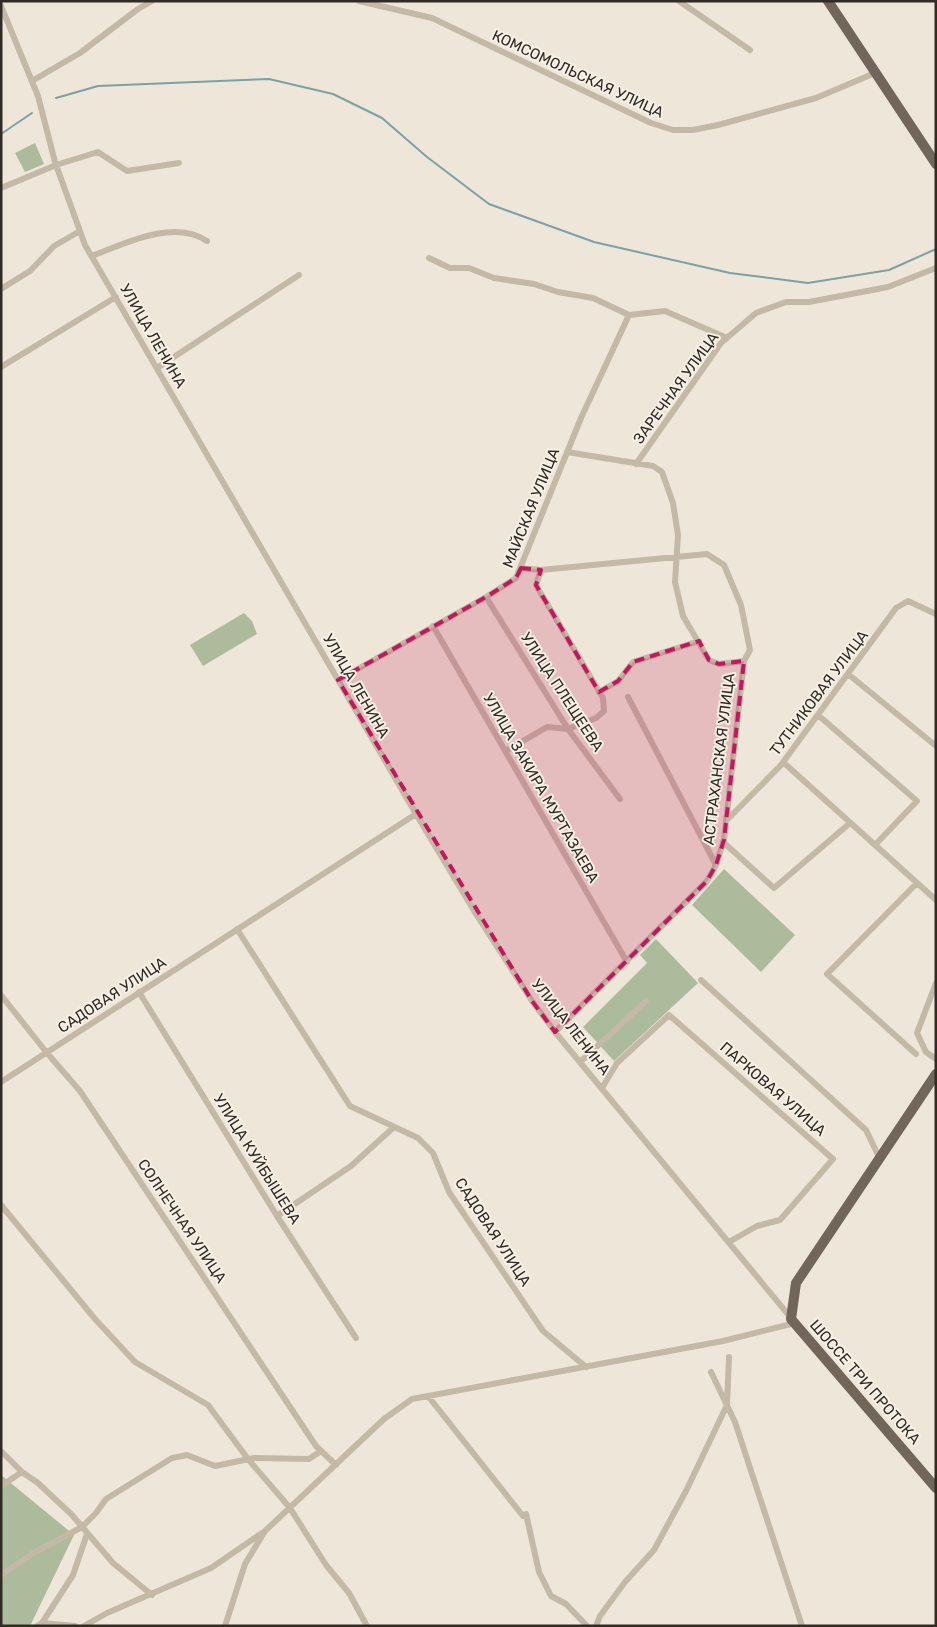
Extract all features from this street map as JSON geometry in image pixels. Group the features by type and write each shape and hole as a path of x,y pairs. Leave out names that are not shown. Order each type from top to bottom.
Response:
{"main road":[{"path":"828,1 936,164"},
{"path":"793,1321 796,1283 936,1074"},
{"name":"ШОССЕ ТРИ ПРОТОКА","path":"793,1321 936,1488"}],"street":[{"path":"32,81 80,53 138,9 152,1"},
{"name":"КОМСОМОЛЬСКАЯ УЛИЦА","path":"359,1 432,18 642,119 673,130 693,130 718,125 816,98 875,73"},
{"path":"679,1 750,50"},
{"name":"УЛИЦА ЛЕНИНА","path":"2,11 32,81 56,165 80,231 92,256 476,914 532,1001 555,1032 793,1321"},
{"path":"1,188 56,165 98,152 127,171 179,163"},
{"path":"1,290 30,271 54,246 80,231"},
{"path":"92,256 141,238 180,231 199,236 207,241"},
{"path":"429,258 450,268 469,268 494,278 534,284 558,292 593,298 629,316 665,311 727,338"},
{"name":"ЗАРЕЧНАЯ УЛИЦА","path":"636,464 716,350 756,313 786,302 809,302 888,287 936,268"},
{"path":"157,368 299,275"},
{"path":"1,367 116,297"},
{"name":"МАЙСКАЯ УЛИЦА","path":"338,680 486,597 516,578 567,452 629,316"},
{"path":"567,452 653,466 662,472 673,503 678,535 675,582 682,616 709,660 719,664 744,661"},
{"name":"АСТРАХАНСКАЯ УЛИЦА","path":"521,568 541,570 707,554 724,565 741,605 750,650 744,661 726,821 723,842 716,865 707,880 555,1032"},
{"path":"506,751 548,727 568,729 596,718 604,711 603,698 536,585 541,570"},
{"name":"УЛИЦА ПЛЕЩЕЕВА","path":"486,597 568,729 620,799"},
{"name":"ТУТНИКОВАЯ УЛИЦА","path":"726,821 783,762 896,608 908,601 936,614"},
{"name":"УЛИЦА ЗАКИРА МУРТАЗАЕВА","path":"433,626 627,962"},
{"path":"599,692 618,681 633,662 699,641"},
{"path":"848,674 936,746"},
{"path":"628,697 716,865"},
{"path":"818,715 917,801 875,845"},
{"path":"783,762 936,900"},
{"name":"САДОВАЯ УЛИЦА","path":"1,1082 416,814"},
{"path":"723,842 774,888 850,823"},
{"path":"916,1054 827,974 917,883"},
{"name":"САДОВАЯ УЛИЦА","path":"237,929 350,1106 418,1138 433,1153 449,1192 543,1331 586,1367"},
{"name":"ПАРКОВАЯ УЛИЦА","path":"701,980 866,1130 880,1159"},
{"path":"936,983 916,1033 926,1052 936,1059"},
{"name":"УЛИЦА КУЙБЫШЕВА","path":"139,992 277,1216 356,1338"},
{"name":"СОЛНЕЧНАЯ УЛИЦА","path":"1,995 80,1091 321,1451 336,1464"},
{"path":"580,1062 646,1001"},
{"name":"ПАРКОВАЯ УЛИЦА","path":"602,1088 617,1063 669,1015 833,1159 780,1220 756,1226 729,1242"},
{"path":"277,1216 351,1166 394,1127"},
{"path":"1,1205 95,1319 135,1362 208,1405 248,1459 290,1508 326,1565 349,1593 367,1626"},
{"path":"84,1626 107,1613 152,1595 210,1568 265,1530 384,1419 412,1398 723,1341 793,1321"},
{"path":"596,1626 600,1616 654,1550 686,1491 727,1405 729,1357"},
{"path":"710,1372 735,1422 802,1626"},
{"path":"428,1396 525,1515 539,1572 551,1596 566,1604 587,1626"},
{"path":"1,1451 22,1472 38,1483 72,1515 113,1563 152,1595"},
{"path":"1,1575 32,1554 82,1527 96,1513 106,1499 172,1458 187,1455 215,1466 248,1459 309,1459 321,1451"},
{"path":"1,1486 22,1472"},
{"path":"225,1626 245,1564 265,1530"},
{"path":"39,1624 73,1575 87,1534"},
{"path":"39,1624 75,1626"}],"highlighted area":[{"path":"521,568 541,570 536,585 599,692 618,681 633,662 699,641 709,660 719,664 744,661 724,840 716,865 707,881 555,1032 532,1001 338,680 486,597 516,578"}],"green space":[{"path":"35,143 44,164 25,172 15,153"},
{"path":"244,613 252,621 257,634 203,666 190,645"},
{"path":"724,869 795,935 761,972 692,905"},
{"path":"656,939 698,983 614,1061 583,1027 647,963 640,955"},
{"path":"1,1475 74,1535 30,1626 1,1626"}],"waterway":[{"path":"56,98 98,86 269,79 333,94 382,118 427,157 489,204 594,242 730,273 808,283 889,270 936,249"},
{"path":"1,134 32,113"}]}
